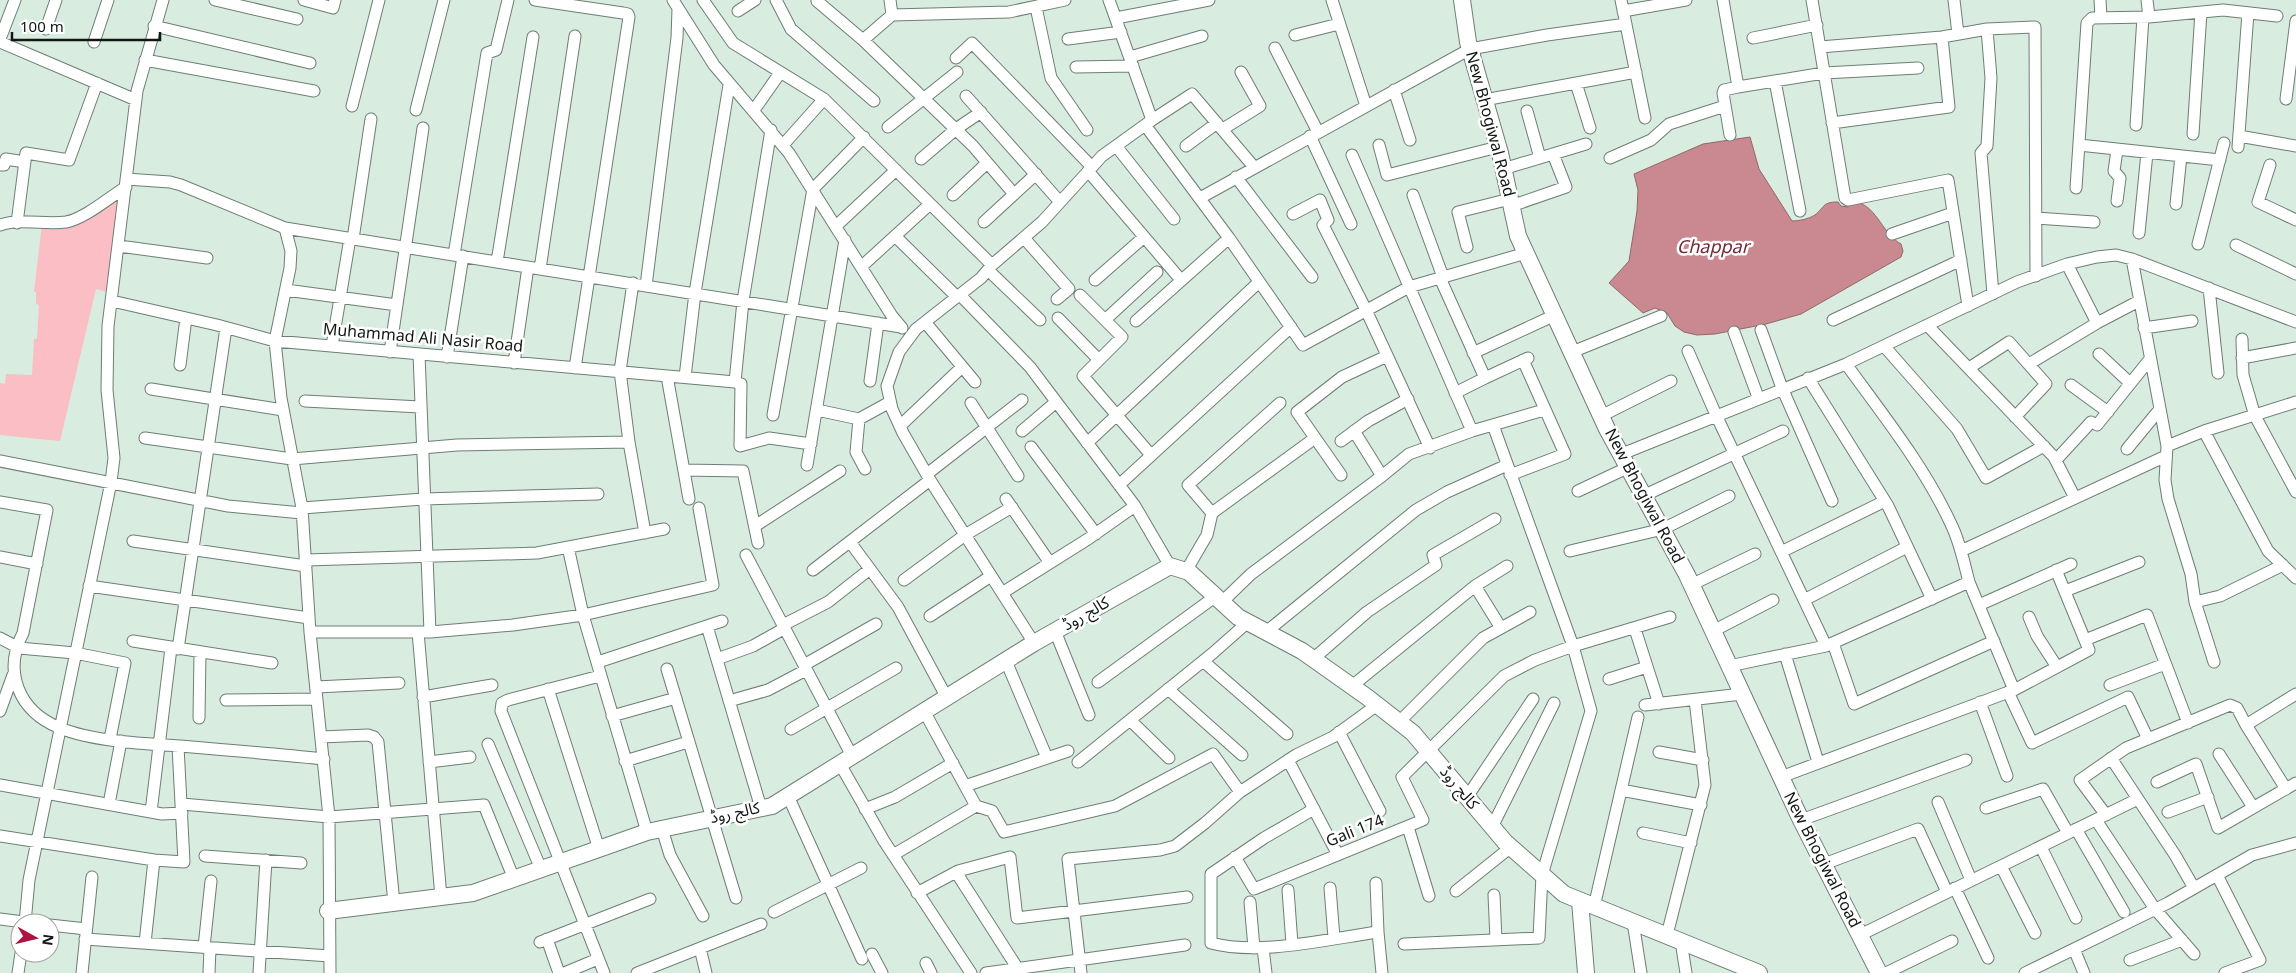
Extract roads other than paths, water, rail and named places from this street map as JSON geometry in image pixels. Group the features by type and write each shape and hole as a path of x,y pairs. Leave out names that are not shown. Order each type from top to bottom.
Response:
{"street":[{"path":"15,0 0,40 136,100"},
{"path":"46,30 56,0"},
{"path":"94,42 108,0"},
{"path":"27,913 29,880 111,482 114,458 106,360 112,301 136,100 154,26 164,0"},
{"path":"215,0 298,19"},
{"path":"304,0 333,8 335,0"},
{"path":"352,106 379,0"},
{"path":"416,110 444,0"},
{"path":"447,357 458,255 487,53 496,50 508,0"},
{"path":"535,0 589,4 628,14 629,17 575,368"},
{"path":"703,0 733,43 824,99 930,204 1040,320"},
{"path":"738,11 755,0"},
{"path":"776,0 791,29 874,101"},
{"path":"890,0 892,14"},
{"path":"863,40 892,14 1009,12 1065,0"},
{"path":"1109,0 1132,62 1149,123 1303,345 1409,287 1526,253"},
{"path":"1116,18 1209,0"},
{"path":"1332,0 1366,106"},
{"name":"New Bhogiwal Road","path":"1462,0 1470,49 1498,147 1518,236 1601,416 1645,495 1691,585 1801,820 1878,973"},
{"path":"1645,118 1622,5 1686,0"},
{"path":"1723,0 1738,87"},
{"path":"1812,0 1846,200 1948,180 1968,306"},
{"path":"1954,0 1958,34"},
{"path":"2100,0 2101,18"},
{"path":"2136,125 2147,0"},
{"path":"817,1 863,40 956,130 1014,194"},
{"path":"678,4 695,38 729,85 754,110 783,145 813,189 861,267 909,336"},
{"path":"646,286 677,38 678,4"},
{"path":"1036,7 1052,78 1087,130"},
{"path":"2076,188 2087,23 2092,18 2146,17 2223,10 2277,16"},
{"path":"2193,134 2201,12"},
{"path":"2248,13 2238,141 2296,146"},
{"path":"2286,100 2292,77 2296,21"},
{"path":"1295,35 1339,24"},
{"path":"1200,198 1470,49 1547,35 1626,24"},
{"path":"1753,38 1817,25"},
{"path":"154,26 310,63"},
{"path":"1820,47 1942,37 1987,29 2032,26 2036,30 2036,276"},
{"path":"1987,29 1991,78 1987,146 1981,152 1993,294"},
{"path":"1068,39 1121,32"},
{"path":"540,269 575,36"},
{"path":"1076,67 1132,62 1202,36"},
{"path":"497,262 533,37"},
{"path":"1832,123 1949,107 1942,37"},
{"path":"956,58 972,43 1090,169 1144,237 1182,280"},
{"path":"1275,48 1314,134 1351,224"},
{"path":"145,60 314,90"},
{"path":"1730,135 1723,91 1824,73 1918,68"},
{"path":"888,127 957,72"},
{"path":"1186,146 1260,106 1241,72"},
{"path":"1484,100 1636,72"},
{"path":"754,110 780,73"},
{"path":"1775,81 1800,211"},
{"path":"1576,83 1590,128"},
{"path":"17,223 26,153 69,160 97,84"},
{"path":"685,377 695,293 729,85"},
{"path":"1394,90 1410,140"},
{"path":"1034,643 928,477 900,426 890,402 887,386 891,370 909,336 959,296 1024,238 1090,169 1116,146 1192,94 1254,167"},
{"path":"966,96 1060,202"},
{"path":"783,145 824,99"},
{"path":"1610,158 1651,140 1669,124 1725,106"},
{"path":"1527,110 1540,158"},
{"path":"921,159 981,112"},
{"path":"332,346 371,119"},
{"path":"390,352 423,128"},
{"path":"771,130 744,301 735,382 741,384 740,446 769,438 811,444"},
{"path":"773,415 790,309 813,189 864,137"},
{"path":"2198,244 2224,143"},
{"path":"1503,169 1586,144"},
{"path":"1379,145 1387,175 1498,147"},
{"path":"2079,145 2220,160"},
{"path":"1116,146 1174,219"},
{"path":"2117,150 2114,171 2120,178 2117,201"},
{"path":"2138,233 2147,153"},
{"path":"1467,247 1458,212 1511,203 1566,187 1553,154"},
{"path":"1352,155 1472,431"},
{"path":"2176,204 2181,156"},
{"path":"0,165 4,166 6,159 25,162"},
{"path":"954,195 987,163"},
{"path":"2270,165 2258,202 2296,220"},
{"path":"836,226 896,170"},
{"path":"984,222 1036,174"},
{"path":"1236,177 1312,277"},
{"path":"0,225 52,223 74,220 126,183 170,182 285,228 901,327"},
{"path":"1293,214 1336,191"},
{"path":"1413,196 1442,277 1485,378"},
{"path":"1320,200 1328,220 1323,225 1366,310 1430,448"},
{"path":"861,267 930,204"},
{"path":"1892,234 1953,213"},
{"path":"2036,218 2094,222"},
{"path":"285,228 290,251 290,268 274,341 283,410 302,510 310,632 324,758 329,817 328,911 330,973"},
{"path":"895,236 959,296 1030,367 1135,506 1170,566"},
{"path":"1095,280 1144,237"},
{"path":"1024,238 1069,289 1057,299"},
{"path":"1136,321 1229,238"},
{"path":"808,465 845,240"},
{"path":"2236,245 2296,274"},
{"path":"119,246 207,258"},
{"path":"1578,491 1626,461 1716,415 1846,364 1993,294 2067,264 2116,255 2132,259 2296,322"},
{"path":"2132,259 2167,451 2165,480 2168,499 2191,574 2194,602 2214,662"},
{"path":"1833,320 1961,260"},
{"path":"2067,264 2097,323 2095,324"},
{"path":"514,363 528,267"},
{"path":"1105,320 1156,272"},
{"path":"1087,443 1259,282"},
{"path":"633,284 620,371 629,442 646,532"},
{"path":"2209,288 2218,373"},
{"path":"286,290 397,305"},
{"path":"1080,294 1122,337 1083,376 1152,455"},
{"name":"Muhammad Ali Nasir Road","path":"112,301 274,341 735,382"},
{"path":"2028,364 2095,324 2139,301"},
{"path":"1473,352 1556,315"},
{"path":"1572,352 1661,316"},
{"path":"180,365 186,318"},
{"path":"1058,318 1099,360"},
{"path":"2144,328 2192,321"},
{"path":"925,322 975,382"},
{"path":"870,381 878,323"},
{"path":"1927,325 2056,460 2075,498"},
{"path":"1119,485 1290,327"},
{"path":"151,812 158,745 175,648 186,600 226,328"},
{"path":"1761,330 1782,388 1832,500"},
{"path":"1734,332 1758,397"},
{"path":"2242,339 2243,375 2255,416 2296,492"},
{"path":"1969,368 2009,342 2046,384 2015,417"},
{"path":"1884,346 1957,429 1986,478 2044,446"},
{"path":"2242,358 2296,348"},
{"path":"1688,351 1734,454 1804,600 1830,644 1854,704 1994,641"},
{"path":"419,354 423,499 430,632"},
{"path":"2099,354 2130,383"},
{"path":"1341,475 1297,412 1342,377 1387,356"},
{"path":"1266,632 1416,510 1446,492 1508,470 1565,454 1544,410 1526,359 1455,393"},
{"path":"2056,460 2108,412 2150,359"},
{"path":"1846,364 1909,451 1952,525 1969,582 1994,641 2011,691 2032,742 2128,697 2148,739"},
{"path":"900,426 962,367"},
{"path":"668,376 689,499"},
{"path":"1808,378 1885,501 1932,599"},
{"path":"1601,416 1670,381"},
{"path":"2071,385 2108,412"},
{"path":"151,389 283,410"},
{"path":"1341,441 1354,431 1408,399"},
{"path":"813,570 850,542 1022,400"},
{"path":"305,401 420,408"},
{"path":"816,410 859,419 890,402"},
{"path":"1022,431 1056,402"},
{"path":"1961,550 2075,498 2204,431 2296,402"},
{"path":"971,403 1018,476"},
{"path":"1212,513 1188,485 1280,403"},
{"path":"2127,449 2160,408"},
{"path":"1098,682 1219,599 1409,454 1430,448 1472,431 1544,410"},
{"path":"859,419 856,452 865,469"},
{"path":"1404,944 1540,938 1542,875 1591,711 1573,646 1492,425"},
{"path":"1354,431 1382,476"},
{"path":"1645,495 1783,431"},
{"path":"2204,431 2268,551 2296,578"},
{"path":"145,438 292,459 421,447 629,442"},
{"path":"1186,571 1207,535 1212,513 1315,438"},
{"path":"1031,447 1096,534"},
{"path":"0,461 228,506 302,510 423,499 598,494"},
{"path":"684,470 743,471 758,543"},
{"path":"755,526 840,471"},
{"path":"1570,551 1663,529 1729,496"},
{"path":"1781,552 1885,501"},
{"path":"0,502 47,510 23,633 16,647 13,675 0,712"},
{"path":"904,580 1009,503 1050,563"},
{"path":"1002,593 1096,534 1135,506"},
{"path":"310,632 430,632 513,625 583,615 713,585 699,508"},
{"path":"1313,659 1366,612 1436,565 1433,555 1495,519"},
{"path":"133,541 306,563 426,556 537,553 664,529"},
{"path":"850,542 898,607 946,698"},
{"path":"1804,600 1908,547"},
{"path":"568,548 583,615 625,761 654,831 670,855 703,916"},
{"path":"1691,585 1755,554"},
{"path":"746,556 827,708 865,809 970,973"},
{"path":"0,557 36,564"},
{"path":"2065,591 2139,562"},
{"path":"1978,605 2071,564"},
{"path":"2194,602 2220,596 2283,565"},
{"name":"کالج روڈ","path":"328,911 473,893 654,831 772,806 1034,643 1170,566 1186,571 1248,622 1313,659 1378,705 1413,733 1492,827 1511,847 1564,894 1674,938 1733,967 1759,973"},
{"path":"1352,686 1475,586 1508,566"},
{"path":"717,659 753,646 828,602 870,570"},
{"path":"1781,777 2011,691 2089,650 2056,570"},
{"path":"930,616 991,576"},
{"path":"1729,666 1830,644 1969,582"},
{"path":"89,586 309,618"},
{"path":"1475,586 1501,628"},
{"path":"1713,631 1773,600"},
{"path":"1399,722 1482,638 1530,612"},
{"path":"2085,640 2147,615 2188,723"},
{"path":"1429,753 1504,676 1535,660 1573,646 1670,617"},
{"path":"2029,617 2037,636 2057,667"},
{"path":"598,662 722,621"},
{"path":"1078,762 1203,662 1248,622"},
{"path":"729,701 768,690 876,624"},
{"path":"707,626 761,808"},
{"path":"1635,629 1659,704"},
{"path":"1055,631 1089,715"},
{"path":"418,632 441,897"},
{"path":"0,638 16,647 75,653 125,663 109,804"},
{"path":"133,641 272,663"},
{"path":"199,718 200,652"},
{"path":"1785,654 1818,762"},
{"path":"1006,660 1047,758"},
{"path":"1203,662 1287,734"},
{"path":"2110,685 2166,664"},
{"path":"1609,679 1647,667"},
{"path":"792,729 896,668"},
{"path":"667,669 736,898"},
{"path":"13,675 19,691 31,708 44,720 60,728 115,740 158,745 324,758"},
{"path":"600,676 508,700 502,703 501,711 562,862 604,973"},
{"path":"316,687 399,683"},
{"path":"424,697 492,684"},
{"path":"1168,689 1242,755"},
{"path":"548,690 599,849"},
{"path":"1645,705 1742,694"},
{"path":"2246,725 2296,694"},
{"path":"612,716 676,698"},
{"path":"226,700 317,699"},
{"path":"1467,797 1533,699"},
{"path":"1686,973 1674,938 1691,843 1705,785 1695,700"},
{"path":"1980,702 2007,776"},
{"path":"1492,827 1554,703"},
{"path":"1081,973 1068,859 1160,850 1176,846 1240,792 1288,760 1339,732 1378,705"},
{"path":"2157,782 2196,764 2218,828 2291,786 2246,725 2237,708 2230,705 2126,748 2080,780 2155,909 2194,954"},
{"path":"924,711 976,806 992,811 1004,832 1115,806 1213,754 1240,792"},
{"path":"1586,973 1587,904 1621,790 1638,717"},
{"path":"1130,720 1170,758"},
{"path":"1339,732 1380,811"},
{"path":"321,737 374,737 378,742 383,813 394,903"},
{"path":"625,761 688,742"},
{"path":"488,744 541,870"},
{"path":"0,836 154,860 184,862 178,746"},
{"path":"965,786 1068,751"},
{"path":"1660,752 1703,760"},
{"name":"Gali 174","path":"1235,857 1254,889 1423,820 1402,777 1429,753"},
{"path":"2219,754 2253,808"},
{"path":"429,762 470,757"},
{"path":"2111,758 2175,855 2194,888"},
{"path":"1288,760 1338,855"},
{"path":"1801,820 1966,760"},
{"path":"865,809 896,797 953,763"},
{"path":"0,785 151,812 182,809 329,817 484,805 514,879"},
{"path":"1986,808 2043,789 2124,912"},
{"path":"1621,790 1701,805"},
{"path":"788,796 828,885 867,956 882,973"},
{"path":"2168,812 2208,797"},
{"path":"1860,936 2138,799"},
{"path":"1938,802 1972,880"},
{"path":"893,855 976,806"},
{"path":"1314,809 1264,838 1211,874 1211,943 1230,948 1259,948 1378,932"},
{"path":"1408,827 1429,896"},
{"path":"1824,864 1918,829 1988,958"},
{"path":"1643,833 1691,843"},
{"path":"2025,973 2155,909 2252,855 2296,843"},
{"path":"1456,891 1511,847"},
{"path":"2040,847 2076,918"},
{"path":"205,856 301,863"},
{"path":"917,893 956,872 1010,857 1017,918 1187,898"},
{"path":"145,943 154,860"},
{"path":"259,973 266,860"},
{"path":"2000,866 2035,934"},
{"path":"774,912 861,868"},
{"path":"956,872 1018,969"},
{"path":"2217,875 2260,960 2225,973"},
{"path":"82,973 92,877"},
{"path":"209,973 207,948 211,881"},
{"path":"1376,883 1382,973"},
{"path":"1330,888 1334,938"},
{"path":"1288,890 1292,944"},
{"path":"1494,895 1496,940"},
{"path":"559,973 543,940 650,899"},
{"path":"1250,902 1266,973"},
{"path":"1633,922 1641,973"},
{"path":"637,973 761,924"},
{"path":"60,928 86,934 145,943 330,956"},
{"path":"2130,960 2182,940"},
{"path":"1886,973 1952,941"},
{"path":"986,973 1185,945"},
{"path":"700,948 706,973"},
{"path":"2074,949 2084,973"},
{"path":"564,973 598,959"}],"water":[{"name":"Chappar","path":"1750,137 1759,169 1792,221 1804,220 1813,216 1824,205 1829,203 1838,202 1841,206 1848,207 1851,201 1860,203 1873,212 1894,239 1901,244 1903,251 1901,257 1801,314 1766,324 1715,334 1697,335 1684,332 1675,326 1667,313 1655,308 1643,313 1609,283 1629,261 1637,211 1638,190 1634,174 1703,144"}]}
